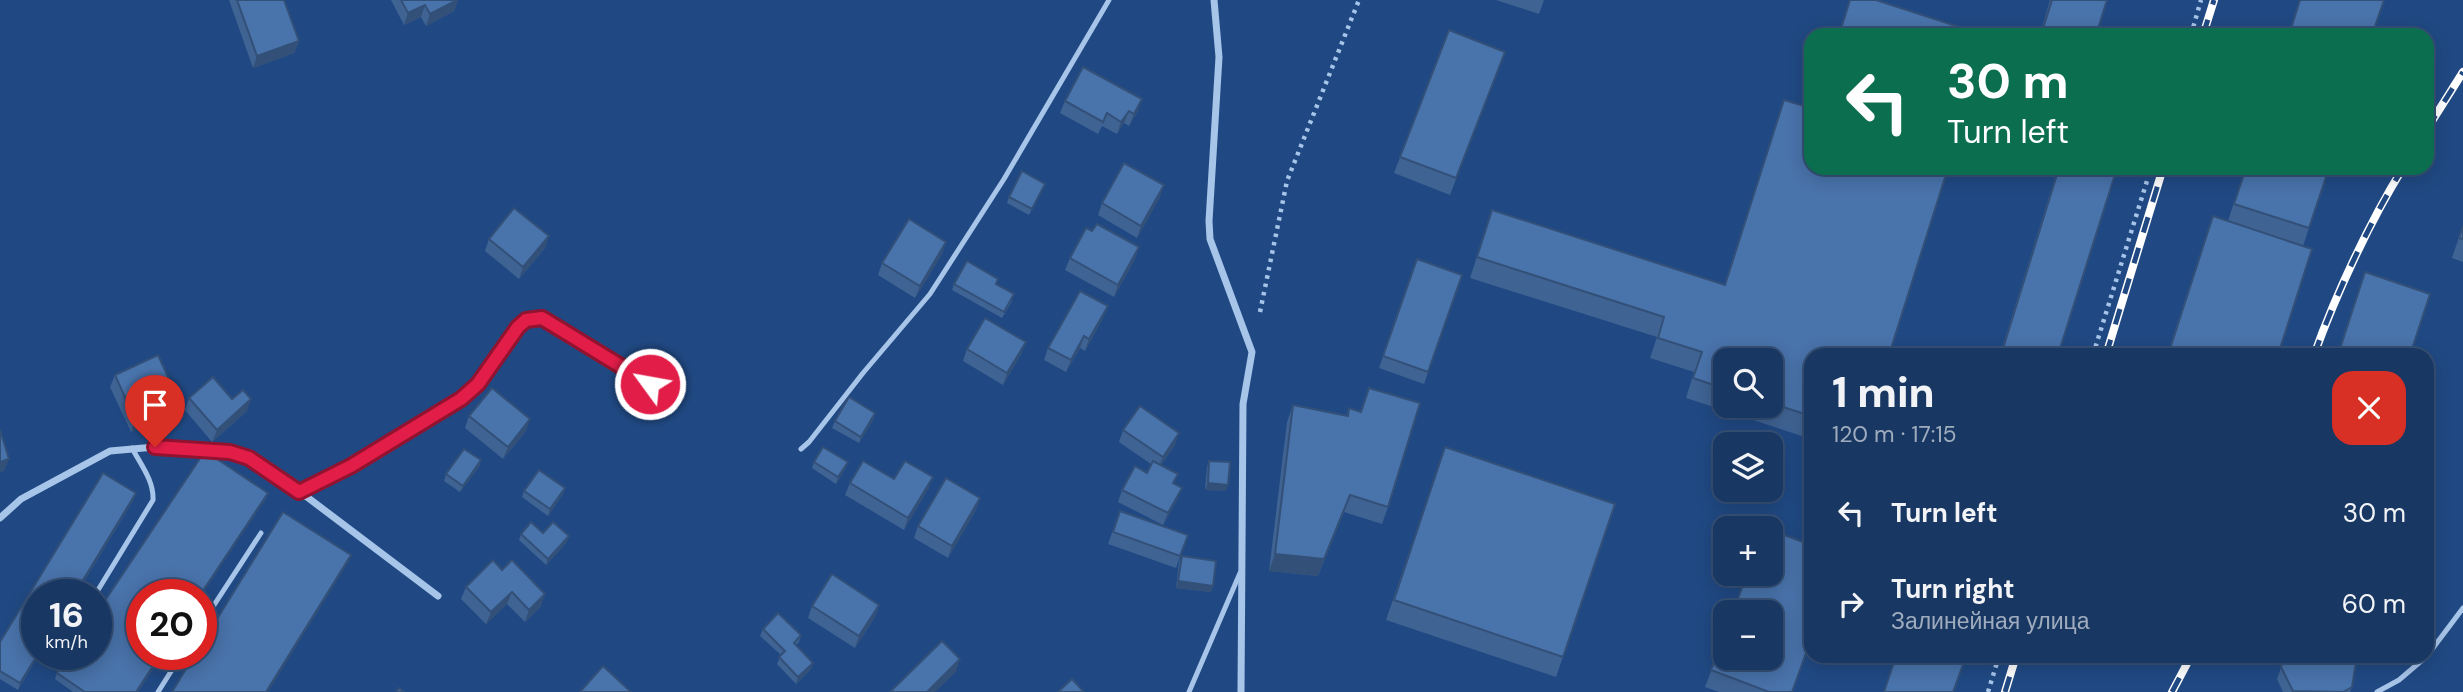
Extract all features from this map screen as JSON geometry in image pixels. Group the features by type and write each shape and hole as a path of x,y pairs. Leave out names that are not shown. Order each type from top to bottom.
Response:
{"street":[{"path":"1214,0 1219,57 1210,239 1252,352 1243,404 1241,692"},
{"path":"0,518 21,499 110,451 155,447 230,452 249,458 299,492 438,596"}],"lane":[{"path":"801,449 930,294 1004,179 1109,0"},
{"path":"299,492 363,459 461,399 478,384 518,327 526,320 542,318 552,323 650,384"},
{"path":"105,579 153,500 149,479 132,448"},
{"path":"217,600 261,533"},
{"path":"1189,692 1242,569"},
{"path":"2434,647 2463,608"},
{"path":"2377,692 2399,680 2419,663"},
{"path":"158,692 172,670"}],"path":[{"path":"1252,352 1286,181 1359,0"},
{"path":"2193,28 2200,0"},
{"path":"2095,348 2149,175"},
{"path":"1988,692 1997,663"}],"building":[{"path":"237,0 284,0 299,41 257,56"},
{"path":"401,0 457,0 430,14 425,5 408,13"},
{"path":"1850,0 1876,0 1962,28 1841,28"},
{"path":"2052,0 2107,0 2098,28 2043,28"},
{"path":"2300,0 2384,0 2374,28 2291,28"},
{"path":"1449,30 1505,52 1456,178 1400,157"},
{"path":"1083,67 1142,99 1134,114 1129,111 1121,122 1107,113 1103,122 1065,101"},
{"path":"1784,100 1804,106 1804,175 1946,175 1891,348 1804,348 1804,414 1783,407 1783,348 1713,348 1713,385 1693,378 1702,352 1658,338 1664,317 1477,257 1492,210 1725,285"},
{"path":"1124,163 1164,185 1141,226 1102,203"},
{"path":"1022,171 1045,184 1032,209 1009,197"},
{"path":"2057,175 2115,175 2060,348 2003,348"},
{"path":"2244,175 2327,175 2309,228 2234,204"},
{"path":"514,208 549,236 523,267 489,239"},
{"path":"2213,216 2312,249 2280,348 2170,348"},
{"path":"909,219 946,242 920,286 882,263"},
{"path":"1097,224 1139,247 1118,285 1070,258 1086,228 1092,231"},
{"path":"1417,259 1462,275 1428,372 1383,356"},
{"path":"967,261 998,279 996,284 1014,294 1004,312 954,284"},
{"path":"2365,272 2430,294 2412,348 2340,348"},
{"path":"1080,291 1108,306 1089,339 1084,336 1071,360 1048,348"},
{"path":"985,318 1026,342 1007,373 967,349"},
{"path":"158,355 179,401 135,420 115,375"},
{"path":"213,377 232,399 243,390 251,399 217,430 189,398"},
{"path":"492,388 530,419 508,447 469,416"},
{"path":"1369,388 1420,403 1388,507 1350,495 1324,559 1275,554 1293,405 1348,416 1349,408 1361,412"},
{"path":"849,397 875,413 861,437 835,421"},
{"path":"1140,406 1179,433 1163,457 1123,430"},
{"path":"0,430 9,459 0,462"},
{"path":"823,447 848,462 838,477 814,462"},
{"path":"1445,447 1615,504 1563,657 1394,600"},
{"path":"464,449 481,460 463,486 446,474"},
{"path":"205,451 268,493 211,579 126,579 126,670 150,670 136,692 85,692 57,673 59,670 112,670 112,590"},
{"path":"863,461 894,479 905,461 933,477 908,518 850,483"},
{"path":"1153,461 1178,474 1173,483 1182,488 1168,513 1122,490 1135,466 1147,473"},
{"path":"1209,461 1230,462 1228,485 1208,483"},
{"path":"539,470 565,488 550,509 524,491"},
{"path":"103,473 136,493 84,579 38,579"},
{"path":"946,478 980,498 952,546 918,526"},
{"path":"1120,511 1188,535 1180,556 1113,532"},
{"path":"283,512 351,555 266,692 172,692 185,670 217,670 217,619"},
{"path":"531,522 543,533 553,522 569,536 548,559 521,534"},
{"path":"1783,534 1804,542 1804,659 1792,692 1769,692 1711,670 1713,665 1713,670 1783,670 1783,600 1737,600 1743,586 1783,586"},
{"path":"1182,556 1216,561 1213,586 1178,581"},
{"path":"493,560 502,570 512,560 545,594 529,610 512,592 491,612 466,587"},
{"path":"832,574 879,605 859,636 812,606"},
{"path":"21,608 21,670 28,670 20,683 0,671 0,642"},
{"path":"778,613 801,635 794,643 813,663 798,677 779,657 785,651 763,629"},
{"path":"942,641 960,659 927,692 890,692"},
{"path":"1894,663 1963,663 1953,692 1884,692"},
{"path":"2282,663 2356,663 2352,687 2343,692 2293,691 2281,667"},
{"path":"603,666 631,692 580,692"},
{"path":"1072,679 1084,692 1058,692"}],"railway":[{"path":"2205,28 2214,0"},
{"path":"2434,118 2463,72"},
{"path":"2108,348 2161,175"},
{"path":"2317,348 2354,259 2399,175"},
{"path":"2005,692 2014,663"},
{"path":"2172,692 2187,663"}],"route":[{"path":"155,447 230,452 249,458 299,492 351,466 461,399 495,363 518,327 526,320 534,318 542,318 561,328 650,384"}]}
